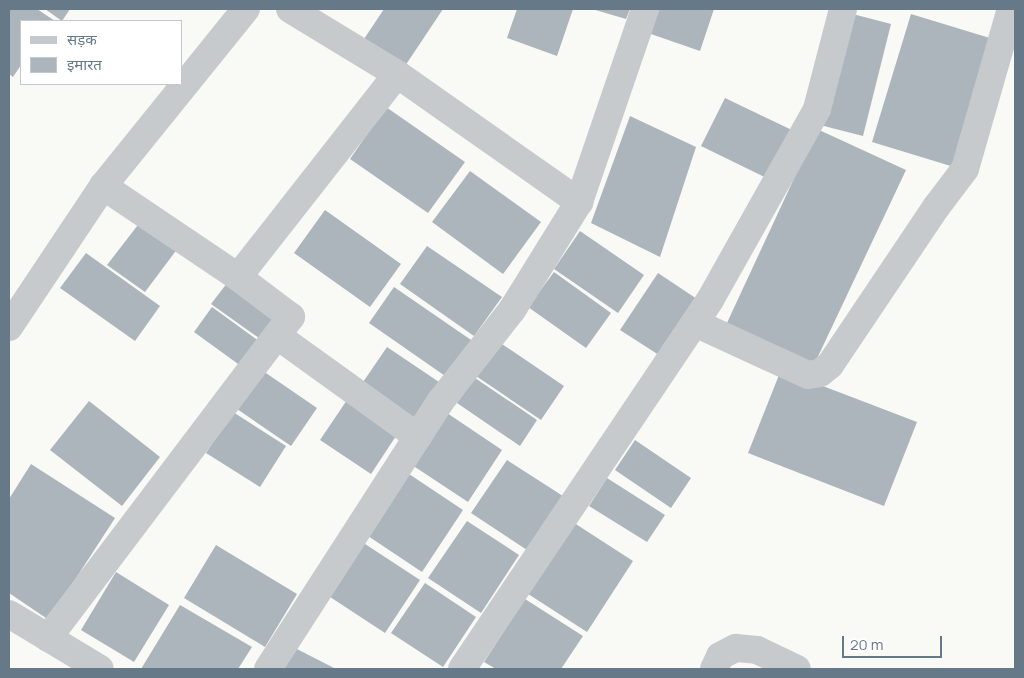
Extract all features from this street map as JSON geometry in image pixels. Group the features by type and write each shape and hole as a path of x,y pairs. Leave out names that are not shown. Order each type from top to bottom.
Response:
{"street":[{"path":"9,327 103,186 246,9"},
{"path":"290,9 397,74 579,202"},
{"path":"268,669 440,402 512,310 579,202 645,9"},
{"path":"462,669 695,323 817,110 843,9"},
{"path":"695,323 808,374 820,373 830,364 937,206 965,170 1011,9"},
{"path":"238,277 397,74"},
{"path":"48,638 290,322 290,313 103,186"},
{"path":"279,337 418,437"},
{"path":"9,614 100,669"},
{"path":"714,669 720,656 736,648 757,650 797,669"}],"building":[{"path":"9,9 37,9 54,20 20,20 20,66 13,77 9,74"},
{"path":"45,9 70,9 63,20"},
{"path":"384,9 443,9 405,66 364,39"},
{"path":"517,9 573,9 557,56 507,38"},
{"path":"592,9 630,9 626,19"},
{"path":"657,9 714,9 700,51 648,33"},
{"path":"845,12 891,24 863,136 816,124"},
{"path":"911,14 993,39 954,167 872,142"},
{"path":"725,98 796,132 773,181 701,146"},
{"path":"386,107 465,162 428,213 350,159"},
{"path":"630,116 696,147 660,257 591,223"},
{"path":"817,129 906,170 814,365 726,325"},
{"path":"470,171 541,222 503,274 432,222"},
{"path":"325,210 401,264 370,307 294,253"},
{"path":"141,221 178,248 145,292 107,265"},
{"path":"580,231 644,275 618,313 554,269"},
{"path":"427,246 502,297 474,336 400,284"},
{"path":"86,253 160,306 135,341 60,288"},
{"path":"554,272 611,313 586,348 528,307"},
{"path":"658,273 700,301 662,357 620,330"},
{"path":"231,278 278,312 259,338 211,304"},
{"path":"394,287 474,342 448,378 369,323"},
{"path":"212,307 263,344 245,369 194,332"},
{"path":"499,342 564,386 541,420 476,376"},
{"path":"387,347 439,382 411,423 359,388"},
{"path":"781,370 917,422 884,506 748,453"},
{"path":"263,371 317,408 291,446 237,409"},
{"path":"475,378 537,420 520,446 457,403"},
{"path":"347,400 398,433 371,474 320,440"},
{"path":"89,401 160,457 122,506 50,450"},
{"path":"233,412 286,446 260,487 206,453"},
{"path":"447,413 502,450 468,502 412,465"},
{"path":"635,440 691,478 671,508 615,470"},
{"path":"507,460 566,498 530,552 471,513"},
{"path":"31,464 115,518 49,620 9,593 9,499"},
{"path":"409,474 463,510 422,572 368,536"},
{"path":"607,478 665,515 647,542 589,506"},
{"path":"568,519 633,561 587,632 522,590"},
{"path":"467,521 519,555 481,613 428,578"},
{"path":"359,540 420,580 385,633 324,593"},
{"path":"216,545 297,594 265,647 184,598"},
{"path":"116,572 169,605 134,662 81,630"},
{"path":"425,583 476,617 443,667 391,633"},
{"path":"525,599 583,636 561,669 496,669 484,662"},
{"path":"180,605 252,647 238,669 141,669"},
{"path":"289,645 336,669 277,669"}]}
